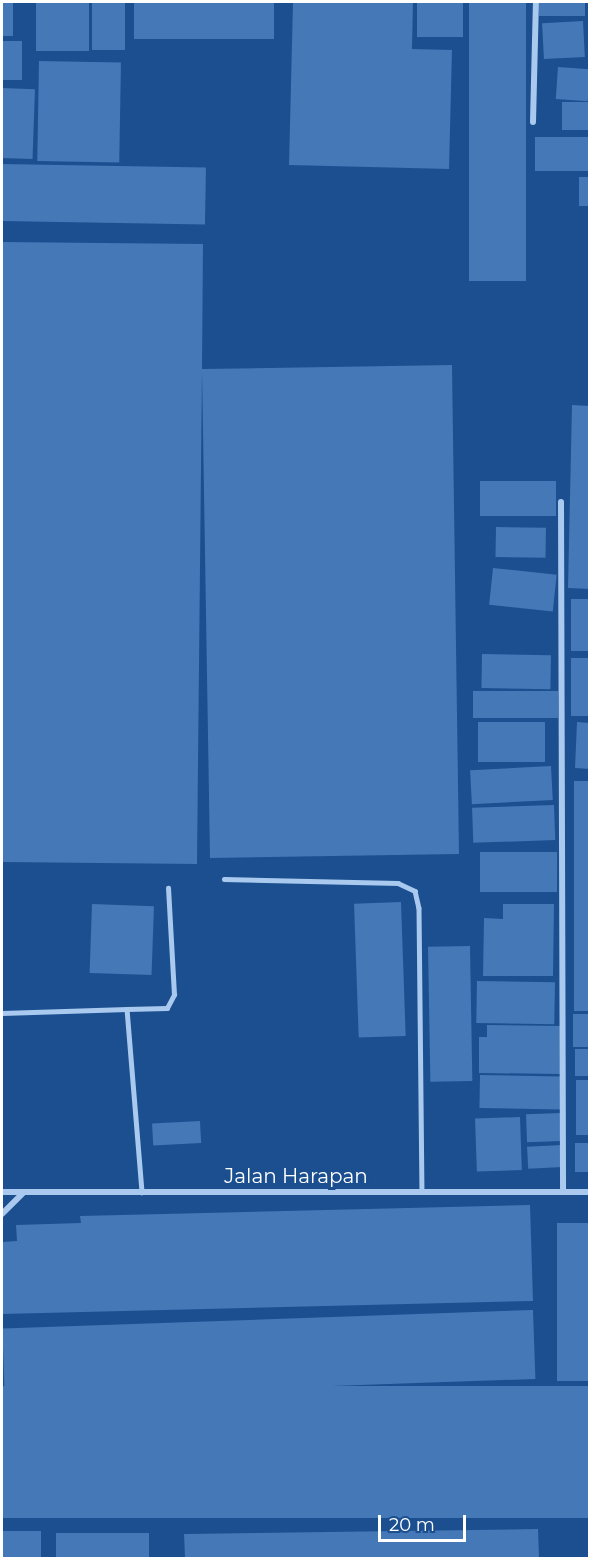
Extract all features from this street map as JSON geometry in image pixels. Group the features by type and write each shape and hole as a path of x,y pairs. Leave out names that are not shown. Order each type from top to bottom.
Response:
{"street":[{"path":"533,122 536,2"},
{"path":"561,502 563,1192"},
{"name":"Jalan Harapan","path":"2,1192 590,1192"},
{"path":"2,1215 25,1192"}],"lane":[{"path":"224,879 398,883 415,891 419,908 422,1192"},
{"path":"2,1013 166,1008 174,995 168,888"},
{"path":"127,1010 142,1192"}],"building":[{"path":"2,2 13,2 13,36 2,36"},
{"path":"36,2 89,2 89,51 36,51"},
{"path":"92,2 125,2 125,50 92,50"},
{"path":"134,2 274,2 274,39 134,39"},
{"path":"293,2 413,2 412,49 452,50 449,169 289,165"},
{"path":"417,2 463,2 463,37 417,37"},
{"path":"469,2 526,2 526,281 469,281"},
{"path":"539,2 585,2 585,16 539,16"},
{"path":"583,21 585,57 544,59 542,23"},
{"path":"2,41 22,41 22,80 2,80"},
{"path":"39,61 121,62 119,162 37,161"},
{"path":"558,67 590,69 588,101 556,99"},
{"path":"2,88 35,89 33,159 2,158"},
{"path":"562,102 590,102 590,130 562,130"},
{"path":"535,137 590,137 590,171 535,171"},
{"path":"2,164 206,168 205,225 2,221"},
{"path":"579,177 590,177 590,206 579,206"},
{"path":"2,242 203,244 202,369 452,365 459,854 210,858 202,371 197,864 2,862"},
{"path":"572,405 590,406 590,589 568,588"},
{"path":"480,481 556,481 556,516 480,516"},
{"path":"496,527 546,528 545,558 495,557"},
{"path":"493,568 557,575 553,611 489,605"},
{"path":"571,599 590,599 590,651 571,651"},
{"path":"482,654 551,655 550,689 481,688"},
{"path":"571,658 590,658 590,716 571,716"},
{"path":"473,691 558,691 558,718 473,718"},
{"path":"478,722 545,722 545,762 478,762"},
{"path":"577,722 590,723 590,769 575,768"},
{"path":"551,766 553,800 472,804 470,770"},
{"path":"574,781 590,781 590,1011 574,1011"},
{"path":"554,805 555,840 473,843 472,808"},
{"path":"480,852 557,852 557,892 480,892"},
{"path":"401,902 406,1036 359,1038 354,904"},
{"path":"92,904 154,906 152,975 90,973"},
{"path":"503,904 554,904 553,976 483,976 484,918 503,919"},
{"path":"470,946 472,1081 430,1082 428,947"},
{"path":"477,981 555,982 554,1024 476,1023"},
{"path":"573,1014 590,1014 590,1047 573,1047"},
{"path":"487,1025 561,1026 560,1074 479,1073 479,1037 487,1037"},
{"path":"575,1049 590,1049 590,1076 575,1076"},
{"path":"480,1075 561,1076 560,1109 479,1108"},
{"path":"576,1080 590,1080 590,1135 576,1135"},
{"path":"561,1113 562,1141 527,1142 526,1114"},
{"path":"520,1117 522,1170 477,1172 475,1119"},
{"path":"200,1121 201,1143 153,1145 152,1124"},
{"path":"575,1143 590,1143 590,1172 575,1172"},
{"path":"562,1145 563,1167 528,1169 527,1147"},
{"path":"530,1205 533,1301 2,1314 2,1242 17,1241 16,1225 81,1223 80,1216"},
{"path":"557,1223 590,1223 590,1381 557,1381"},
{"path":"533,1310 535,1379 5,1397 2,1329"},
{"path":"2,1386 590,1386 590,1518 2,1518"},
{"path":"538,1529 539,1558 185,1558 184,1534"},
{"path":"2,1531 41,1531 41,1558 2,1558"},
{"path":"56,1533 149,1533 149,1558 56,1558"}]}
